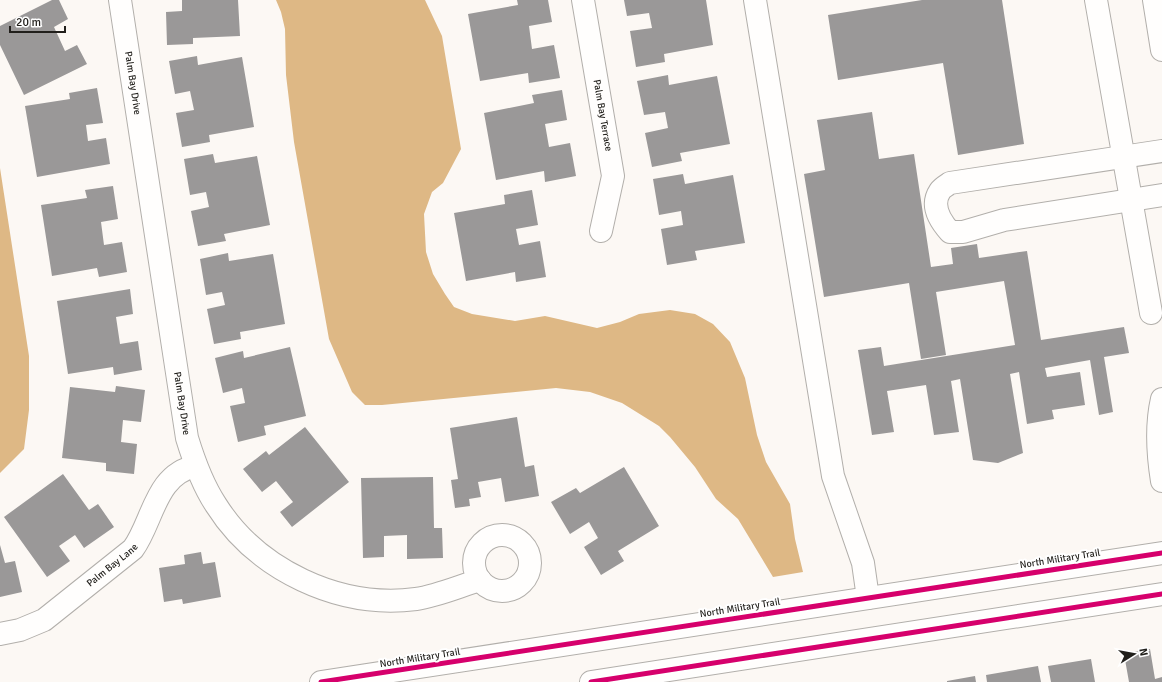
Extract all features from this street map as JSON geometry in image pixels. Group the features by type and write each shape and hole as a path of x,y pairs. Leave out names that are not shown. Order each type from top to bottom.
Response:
{"street":[{"name":"Palm Bay Drive","path":"120,0 186,430 196,466 216,505 233,528 266,558 303,581 330,591 359,598 388,600 417,599 480,580"},
{"name":"Palm Bay Terrace","path":"584,0 613,176 601,231"},
{"path":"756,0 833,476 863,563 868,598"},
{"path":"1096,0 1151,313"},
{"path":"1154,0 1162,50"},
{"path":"1162,151 950,183 940,191 936,205 941,222 950,232 963,232 1004,220 1162,195"},
{"path":"1162,399 1160,410 1160,468 1162,481"},
{"name":"Palm Bay Lane","path":"0,634 20,630 44,620 133,549 140,538 160,492 173,478 190,467 196,466"},
{"name":"North Military Trail","path":"321,682 1162,553"},
{"path":"591,682 1162,594"}],"shaded area":[{"path":"276,0 425,0 442,36 461,149 443,183 432,192 424,214 426,252 433,274 445,294 454,307 472,314 515,321 545,316 597,328 620,322 639,314 670,310 695,314 713,324 730,342 745,378 757,435 766,462 790,504 795,539 803,572 773,577 738,519 716,499 695,467 670,437 659,426 622,403 590,392 556,388 382,405 365,405 352,392 329,339 294,142 286,75 285,29 281,12"},
{"path":"0,168 29,356 29,410 24,449 0,473"}],"building":[{"path":"52,0 59,0 68,19 54,27 65,51 77,45 87,64 24,95 0,45 0,26"},
{"path":"182,0 238,0 240,36 193,38 193,44 167,45 166,12 182,11"},
{"path":"517,0 548,0 552,22 529,26 532,49 554,45 560,78 529,83 528,73 480,81 468,14 518,5"},
{"path":"624,0 706,0 713,45 664,54 665,62 636,67 630,31 652,28 649,13 627,16"},
{"path":"922,0 1002,0 1024,144 958,155 943,63 838,80 828,15"},
{"path":"197,56 198,65 242,57 254,127 209,135 210,142 182,147 176,113 194,110 190,91 175,94 169,61"},
{"path":"668,75 669,85 717,76 730,144 680,153 682,161 652,167 645,133 668,128 665,112 644,115 637,81"},
{"path":"97,88 103,123 86,125 88,141 106,138 110,164 37,177 25,106 70,99 69,93"},
{"path":"562,90 567,120 545,124 549,147 570,143 576,176 545,182 544,171 496,180 484,113 534,103 532,95"},
{"path":"872,112 879,159 914,154 931,267 953,264 951,248 977,244 979,258 1027,251 1041,340 1124,327 1129,353 1104,357 1113,412 1099,415 1090,360 1045,368 1047,377 1080,372 1085,405 1052,410 1054,419 1027,424 1019,372 1010,374 1023,453 998,463 973,460 960,379 951,381 959,432 934,435 926,385 887,391 894,432 872,435 858,350 881,347 884,366 1015,345 1004,281 936,292 946,355 921,359 909,283 824,297 804,174 825,170 817,120"},
{"path":"213,154 215,163 257,156 270,225 224,234 226,241 198,246 191,211 209,207 206,192 190,195 184,159"},
{"path":"683,174 685,184 733,175 745,243 695,251 697,260 667,265 661,229 683,225 681,211 659,215 653,179"},
{"path":"113,186 118,219 101,222 104,245 122,242 127,272 99,277 97,268 52,276 41,205 87,198 85,190"},
{"path":"532,190 538,225 516,229 519,245 540,241 546,277 516,282 515,272 466,281 454,213 505,204 504,195"},
{"path":"228,253 229,261 273,254 285,324 240,332 241,339 214,344 207,309 225,305 222,292 206,295 200,259"},
{"path":"130,289 133,314 116,317 120,344 138,341 142,370 114,375 113,367 68,374 57,301"},
{"path":"290,347 306,416 264,426 266,435 238,442 230,406 245,403 242,388 223,393 215,358 243,351 244,358"},
{"path":"116,386 145,390 141,422 123,420 121,442 137,444 134,474 106,471 106,463 62,458 70,387 115,392"},
{"path":"517,417 525,467 534,465 539,496 505,502 501,478 478,482 481,497 469,499 470,506 455,508 451,480 458,479 450,428"},
{"path":"305,427 349,482 292,527 280,512 293,502 276,481 262,492 243,469 266,451 269,455"},
{"path":"624,467 659,526 618,551 624,561 601,575 584,547 598,538 589,522 570,534 551,502 576,488 580,493"},
{"path":"63,474 89,510 98,504 114,527 84,548 75,535 59,546 70,561 47,577 4,517"},
{"path":"433,477 434,528 442,528 443,558 407,559 407,535 384,536 384,557 363,558 361,478"},
{"path":"0,545 5,563 15,561 22,592 0,597"},
{"path":"201,552 203,564 215,562 221,597 183,604 182,599 164,602 159,568 185,564 184,555"},
{"path":"1150,649 1155,679 1162,677 1162,682 1129,682 1124,654"},
{"path":"1091,659 1095,682 1051,682 1048,666"},
{"path":"1038,666 1041,682 987,682 986,675"},
{"path":"975,676 976,682 947,682 947,681"}],"cycle path":[{"path":"321,682 1162,553"},
{"path":"591,682 1162,594"}]}
